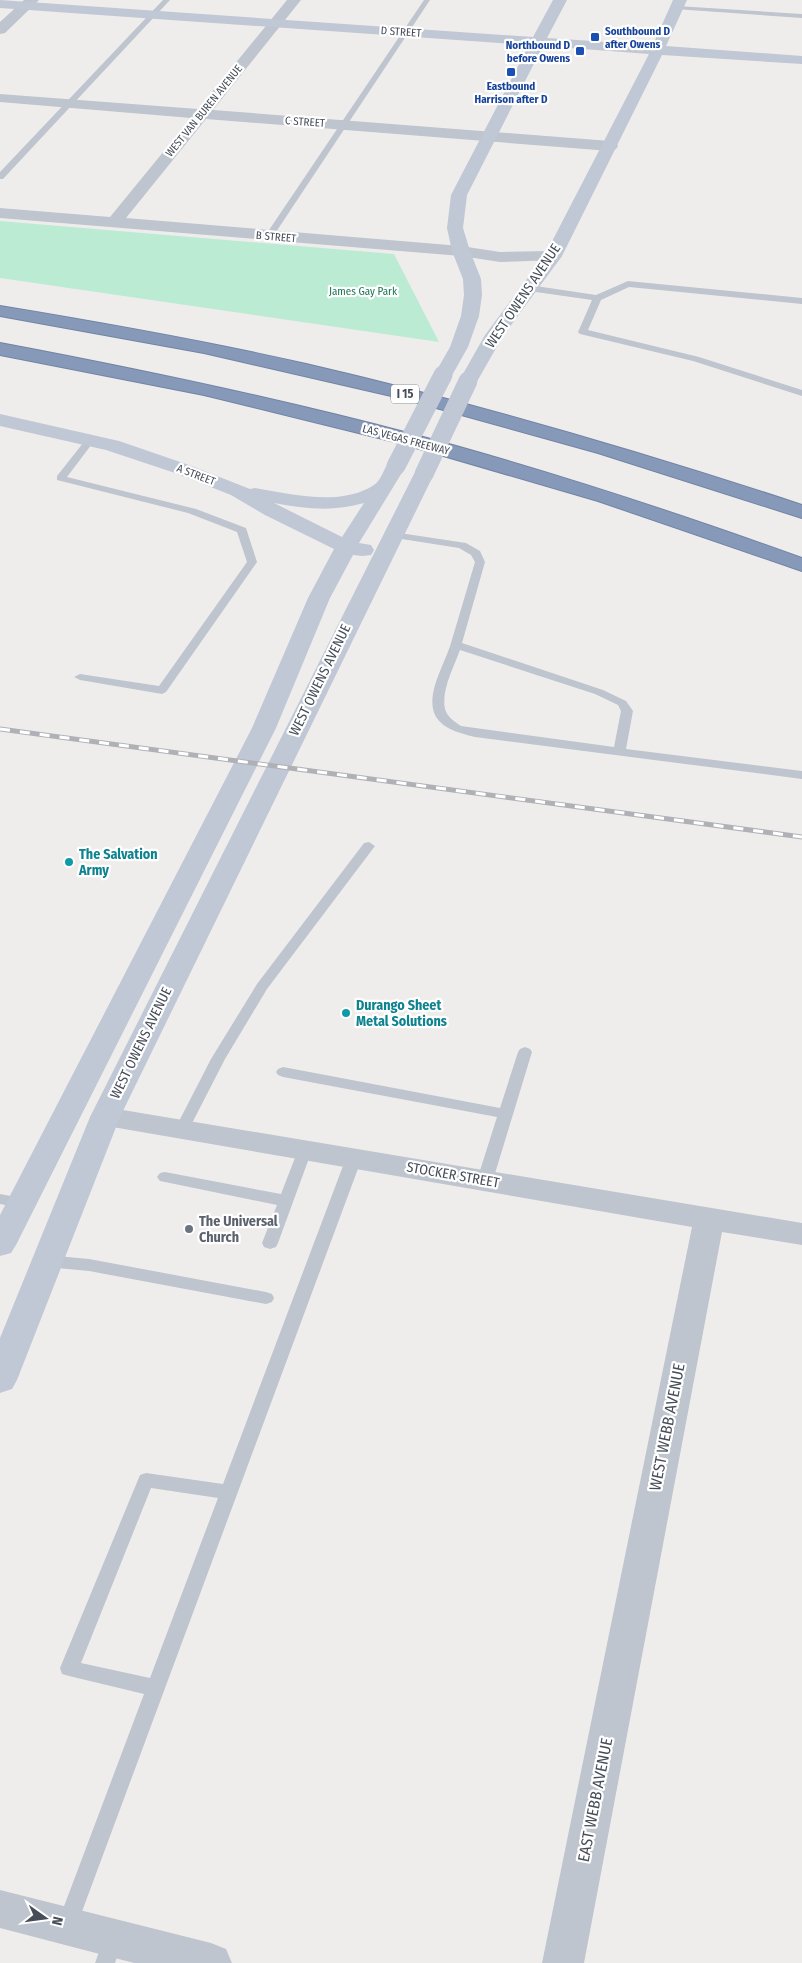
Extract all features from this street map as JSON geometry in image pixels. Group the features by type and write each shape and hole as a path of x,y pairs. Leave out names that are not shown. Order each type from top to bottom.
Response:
{"highway":[{"name":"I 15","path":"0,311 201,348 445,404 558,434 802,512"},
{"name":"LAS VEGAS FREEWAY","path":"0,349 189,386 388,435 580,490 712,533 802,566"},
{"path":"0,363 388,435"}],"main road":[{"path":"461,251 455,228 459,195 560,0"},
{"name":"D STREET","path":"0,4 29,3 153,15 538,40 802,60"},
{"name":"WEST OWENS AVENUE","path":"0,1380 105,1117 424,474 468,381 494,335 553,256 610,146 679,4"},
{"name":"WEST OWENS AVENUE","path":"0,1245 11,1201 264,728 319,598 346,547 384,488 459,346 470,316 472,279 461,251"},
{"name":"A STREET","path":"0,420 130,451 238,491 272,511 346,547 388,544"},
{"path":"238,491 318,504 346,503 366,497 384,488"}],"street":[{"name":"WEST VAN BUREN AVENUE","path":"114,223 294,0"},
{"path":"0,30 29,3"},
{"name":"C STREET","path":"0,98 610,146"},
{"name":"B STREET","path":"0,213 461,251 500,257 553,256"},
{"name":"STOCKER STREET","path":"105,1117 802,1234"},
{"name":"WEST WEBB AVENUE","path":"626,1637 709,1218"},
{"name":"EAST WEBB AVENUE","path":"563,1963 626,1637"},
{"path":"0,1909 67,1926 110,1950 186,1960"}],"lane":[{"path":"0,177 167,0"},
{"path":"269,236 428,0"},
{"path":"679,4 802,16"},
{"path":"529,288 596,298 628,284 802,301"},
{"path":"596,298 583,332 696,360 802,393"},
{"path":"80,677 162,690 252,562 242,530 192,511 61,478 90,440"},
{"path":"388,544 462,545 476,553 480,562 456,645 439,694 440,710 446,721 457,729 475,733 802,775"},
{"path":"456,645 599,692 622,703 627,711 619,752"},
{"path":"182,1129 218,1058 262,987 369,846"},
{"path":"485,1180 525,1052"},
{"path":"283,1072 506,1114"},
{"path":"270,1242 305,1150"},
{"path":"67,1926 354,1158"},
{"path":"165,1178 286,1201"},
{"path":"46,1261 89,1265 266,1298"},
{"path":"156,1688 69,1668 146,1480 229,1492"}],"green space":[{"name":"James Gay Park","path":"0,221 394,254 439,342 0,278"}],"railway":[{"path":"0,729 802,837"}],"place":[{"name":"Southbound D after Owens","path":"595,37"},
{"name":"Northbound D before Owens","path":"580,51"},
{"name":"Eastbound Harrison after D","path":"511,72"},
{"name":"The Salvation Army","path":"69,862"},
{"name":"Durango Sheet Metal Solutions","path":"346,1013"},
{"name":"The Universal Church","path":"189,1229"}]}
